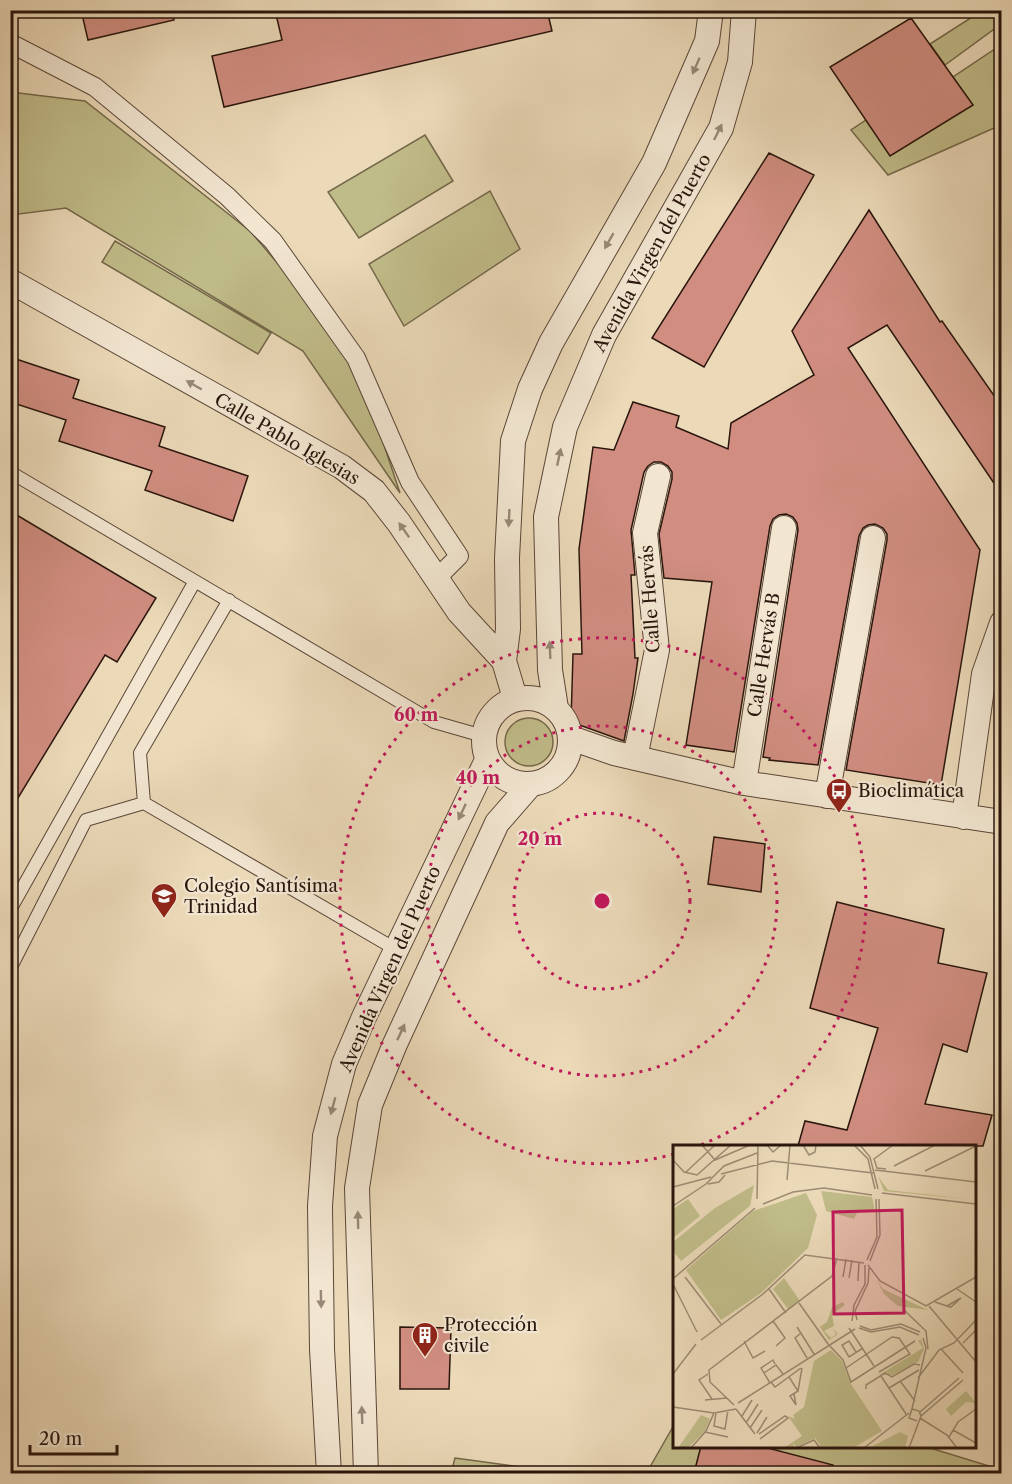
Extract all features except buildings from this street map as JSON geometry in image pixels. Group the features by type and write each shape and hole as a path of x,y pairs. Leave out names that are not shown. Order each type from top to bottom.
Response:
{"street":[{"path":"504,660 508,629 507,558 513,441 530,389 551,343 654,163 707,41 711,10"},
{"name":"Avenida Virgen del Puerto","path":"556,708 550,670 546,517 565,427 604,335 721,128 740,62 744,10"},
{"path":"10,43 95,87 227,196 273,241 356,358 410,482 459,556 437,578"},
{"name":"Calle Pablo Iglesias","path":"10,281 342,467 374,491 459,612 504,660 515,698"},
{"name":"Calle Hervás","path":"625,756 657,650 645,532 658,476"},
{"name":"Calle Hervás B","path":"744,783 783,528"},
{"path":"827,796 873,537"},
{"path":"964,816 984,674 1002,623"},
{"path":"531,697 556,708 565,720 571,738 569,754 562,766 553,775 531,784 510,781 500,775 487,760 483,748 485,727 495,710 515,698 531,697"},
{"path":"571,738 625,756 744,783 1002,822"},
{"path":"562,766 625,756"},
{"name":"Avenida Virgen del Puerto","path":"329,1473 322,1349 320,1206 325,1136 344,1064 364,1017 487,760"},
{"name":"Avenida Virgen del Puerto","path":"366,1473 357,1188 370,1105 395,1044 497,824 531,784"}],"lane":[{"path":"10,472 434,722 483,736"},
{"path":"10,910 195,581"},
{"path":"144,803 140,753 229,600"},
{"path":"10,969 86,820 144,803 397,950"}],"shaded area":[{"path":"983,10 1001,11 1001,24 945,65 930,44"},
{"path":"1001,45 1001,125 888,175 851,130 866,120 891,155 973,105 953,77"},
{"path":"10,92 85,101 250,231 291,279 353,368 379,430 400,493 303,351 66,208 11,215"},
{"path":"425,135 453,181 359,238 328,192"},
{"path":"490,191 520,249 404,326 369,264"},
{"path":"115,241 271,333 258,354 102,262"},
{"path":"524,718 534,718 549,728 553,742 549,756 543,762 534,766 524,766 509,756 505,747 505,737 515,722"},
{"path":"673,1427 673,1448 930,1448 1002,1470 1001,1474 646,1474"},
{"path":"455,1458 565,1473 451,1473"}],"place":[{"name":"Bioclimática","path":"839,814"},
{"name":"Colegio Santísima Trinidad","path":"164,919"},
{"name":"Protección civile","path":"425,1358"}]}
